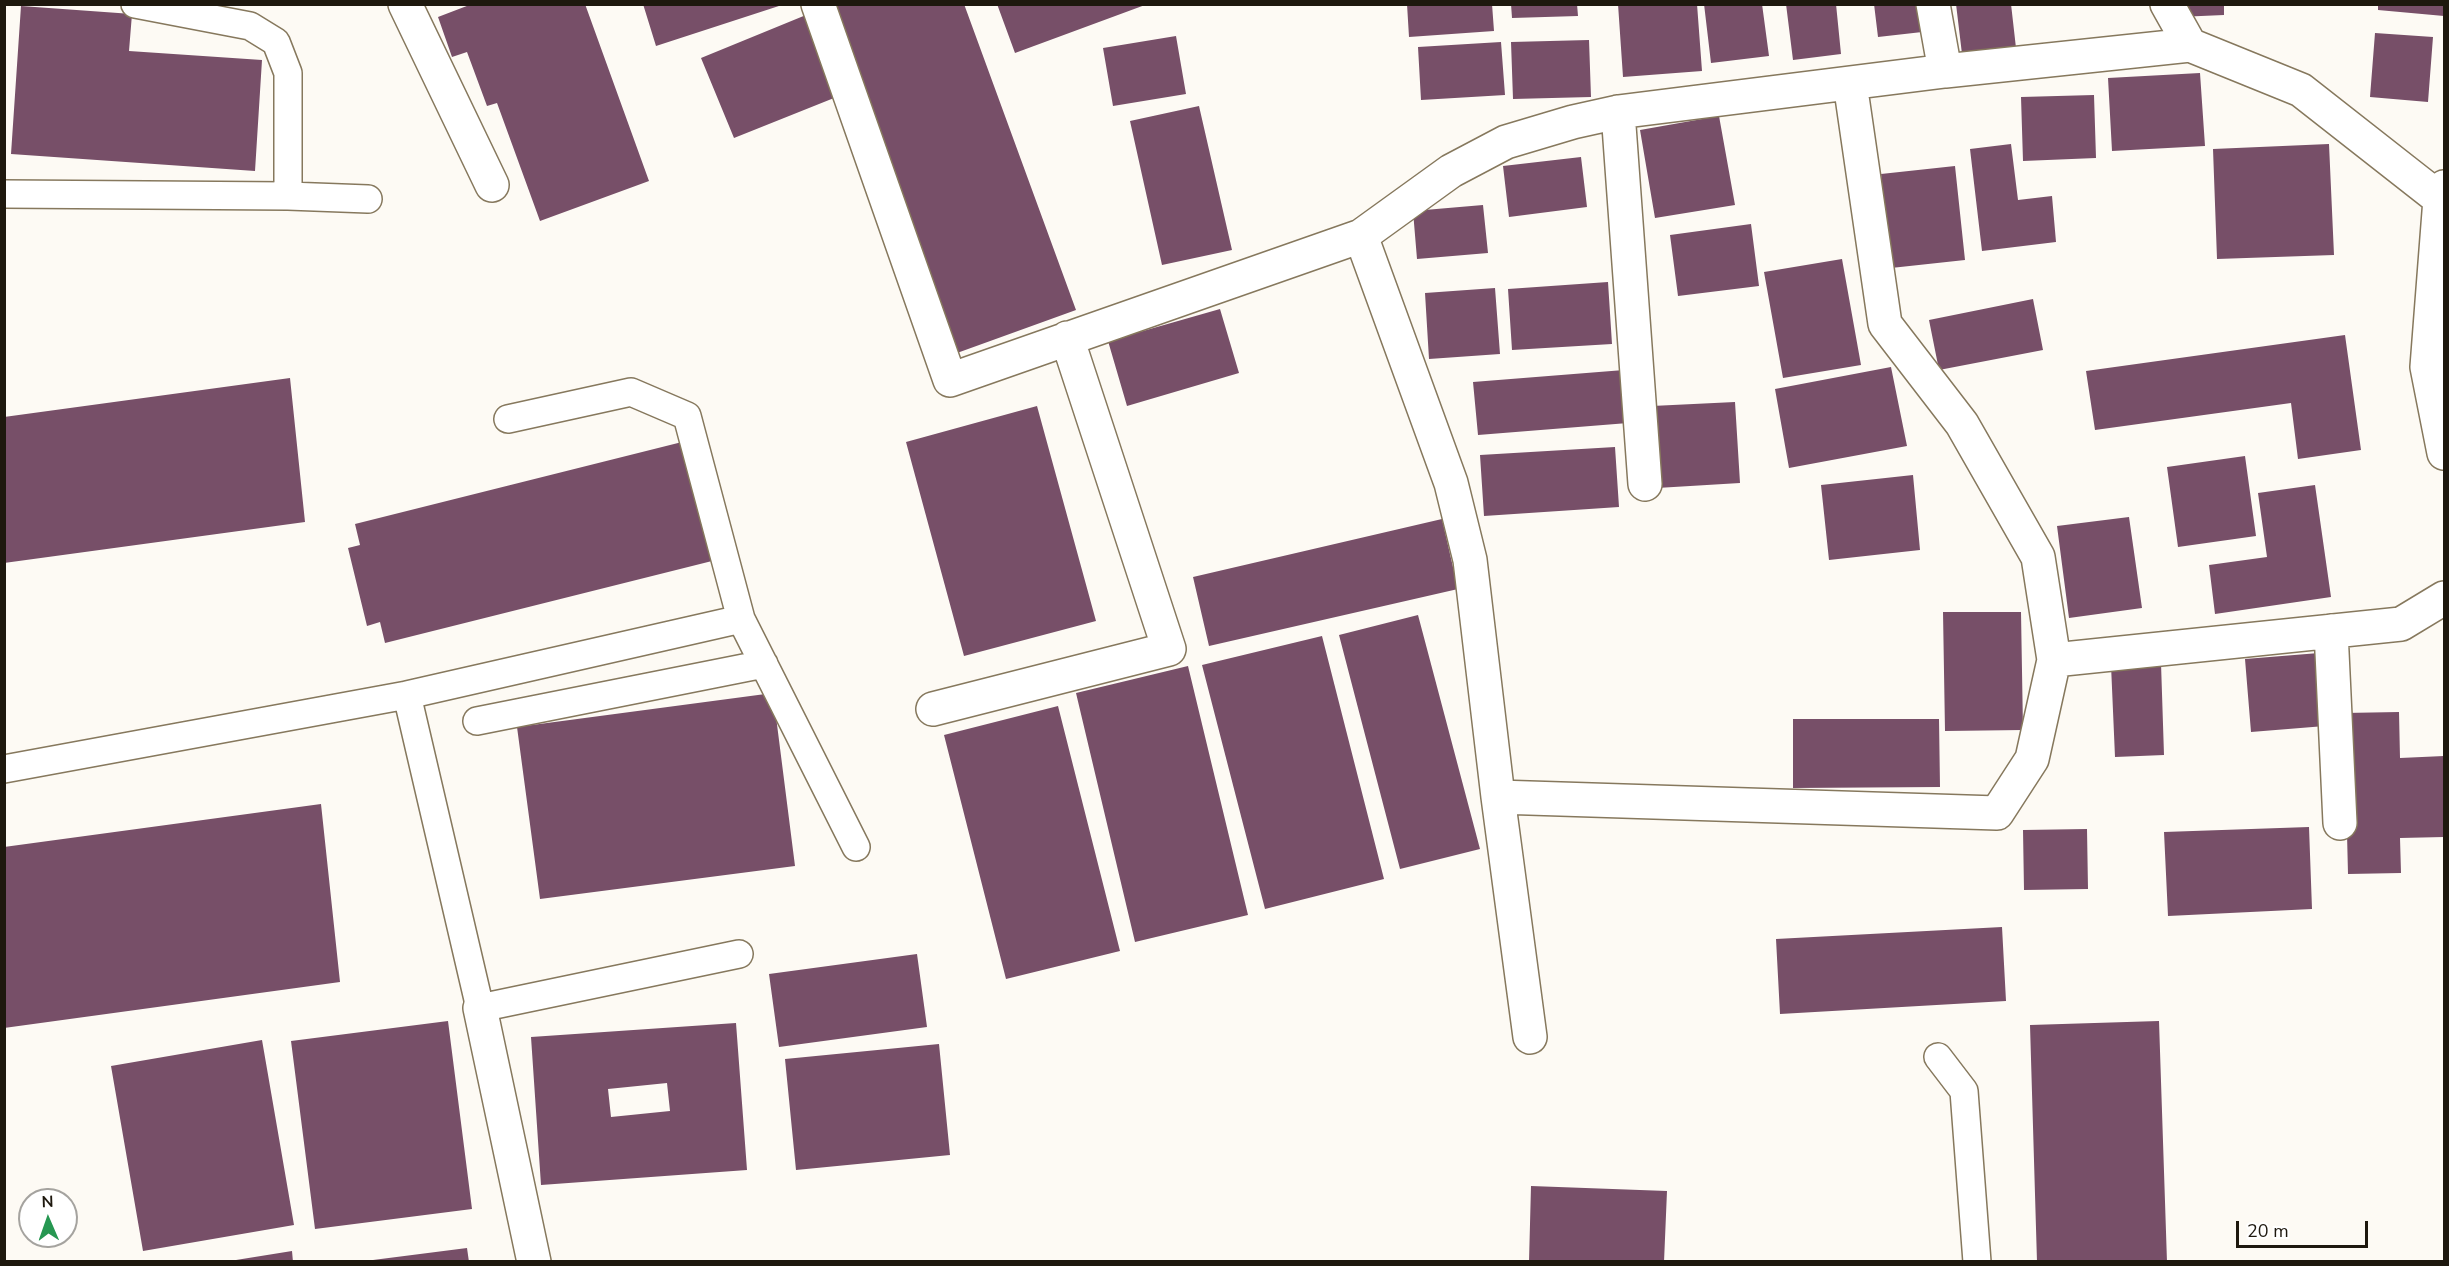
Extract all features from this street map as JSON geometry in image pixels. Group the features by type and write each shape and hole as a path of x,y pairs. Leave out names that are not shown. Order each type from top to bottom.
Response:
{"street":[{"path":"405,4 492,185"},
{"path":"818,4 950,380 1361,236 1451,171 1506,142 1573,122 1618,112 1945,70 2190,45 2301,90 2442,193 2427,367 2445,453"},
{"path":"1933,4 1945,70"},
{"path":"2167,4 2190,45"},
{"path":"1498,797 1997,813 2032,759 2054,660 2038,557 1962,424 1885,324 1850,83"},
{"path":"1618,112 1645,484"},
{"path":"1361,236 1451,483 1470,560 1530,1037"},
{"path":"933,709 1169,649 1067,338"},
{"path":"2054,660 2401,624 2445,598"},
{"path":"2331,631 2340,823"},
{"path":"480,1008 534,1262"}],"lane":[{"path":"135,4 250,26 276,42 288,73 288,196"},
{"path":"4,195 288,196 368,199"},
{"path":"508,419 631,392 687,416 741,619 856,847"},
{"path":"4,769 407,695 741,619"},
{"path":"477,721 764,664"},
{"path":"407,695 480,1008 739,954"},
{"path":"1938,1057 1964,1091 1977,1262"}],"building":[{"path":"472,4 585,4 649,181 540,221 497,103 487,106 467,52 452,57 438,17"},
{"path":"643,4 782,4 782,5 656,46"},
{"path":"829,4 964,4 1076,310 957,353"},
{"path":"997,4 1145,4 1145,5 1015,53"},
{"path":"1407,4 1492,4 1494,31 1409,37"},
{"path":"1511,4 1577,4 1578,16 1512,18"},
{"path":"1618,4 1697,4 1702,71 1623,77"},
{"path":"1704,4 1762,4 1769,56 1711,63"},
{"path":"1786,4 1836,4 1841,54 1793,60"},
{"path":"1874,4 1927,4 1931,31 1878,37"},
{"path":"1956,4 2011,4 2016,48 1962,54"},
{"path":"2178,4 2224,4 2224,15 2178,17"},
{"path":"2378,4 2444,4 2444,16 2378,10"},
{"path":"21,6 132,14 129,51 262,60 255,171 11,154"},
{"path":"806,15 839,96 734,138 701,58"},
{"path":"2375,33 2433,37 2428,102 2370,97"},
{"path":"1176,36 1186,94 1113,106 1103,48"},
{"path":"1589,40 1591,97 1513,99 1511,42"},
{"path":"1501,42 1505,95 1421,100 1418,47"},
{"path":"2200,73 2205,146 2112,151 2108,78"},
{"path":"2094,95 2096,158 2023,161 2021,97"},
{"path":"1199,106 1232,250 1162,265 1130,121"},
{"path":"1719,116 1735,205 1655,218 1640,130"},
{"path":"2011,144 2018,200 2052,196 2056,242 1982,251 1970,149"},
{"path":"2329,144 2334,255 2217,259 2213,149"},
{"path":"1581,157 1587,207 1509,217 1503,166"},
{"path":"1955,166 1965,260 1891,268 1881,174"},
{"path":"1483,205 1488,253 1417,259 1413,211"},
{"path":"1751,224 1759,286 1678,296 1670,235"},
{"path":"1842,259 1861,365 1783,378 1764,272"},
{"path":"1608,282 1612,344 1512,350 1508,289"},
{"path":"1495,288 1500,354 1429,359 1425,293"},
{"path":"2033,299 2043,350 1939,370 1929,320"},
{"path":"1220,309 1239,373 1127,406 1108,341"},
{"path":"2345,335 2361,450 2298,459 2291,403 2095,430 2086,371"},
{"path":"1891,367 1907,446 1789,468 1775,389"},
{"path":"1624,370 1628,423 1478,435 1473,382"},
{"path":"290,378 305,522 4,563 4,417"},
{"path":"1735,402 1740,483 1657,488 1652,406"},
{"path":"1037,406 1096,621 964,656 906,442"},
{"path":"686,441 716,560 385,643 380,622 367,626 348,548 360,545 355,524"},
{"path":"1615,447 1619,507 1484,516 1480,455"},
{"path":"2245,456 2256,536 2178,547 2167,467"},
{"path":"1913,475 1920,550 1829,560 1821,485"},
{"path":"2315,485 2331,597 2215,614 2209,565 2267,557 2258,493"},
{"path":"2129,517 2142,608 2069,618 2057,526"},
{"path":"1442,519 1458,589 1209,646 1193,577"},
{"path":"1943,612 2021,612 2023,730 1945,731"},
{"path":"1418,615 1480,849 1400,869 1339,635"},
{"path":"1322,636 1384,879 1265,909 1202,665"},
{"path":"2319,653 2325,726 2251,732 2245,659"},
{"path":"2161,663 2164,755 2115,757 2111,665"},
{"path":"1188,666 1248,915 1135,942 1076,693"},
{"path":"773,693 795,866 540,899 517,727"},
{"path":"1058,706 1120,951 1006,979 944,735"},
{"path":"2399,712 2400,758 2444,756 2444,837 2400,838 2401,873 2348,874 2344,713"},
{"path":"1793,719 1939,719 1940,787 1793,788"},
{"path":"321,804 340,982 4,1028 4,847"},
{"path":"2309,827 2312,909 2168,916 2164,832"},
{"path":"2087,829 2088,889 2024,890 2023,830"},
{"path":"2002,927 2006,1001 1780,1014 1776,939"},
{"path":"917,954 927,1027 779,1047 769,974"},
{"path":"448,1021 472,1209 315,1229 291,1041"},
{"path":"2159,1021 2167,1262 2037,1262 2030,1025"},
{"path":"736,1023 747,1170 541,1185 531,1037","holes":["667,1083 670,1111 611,1117 608,1089"]},
{"path":"262,1040 294,1225 143,1251 111,1066"},
{"path":"939,1044 950,1155 796,1170 785,1059"},
{"path":"1531,1186 1667,1191 1664,1262 1529,1262"},
{"path":"467,1248 469,1262 373,1262 373,1260"},
{"path":"292,1251 293,1262 236,1262 236,1260"}]}
